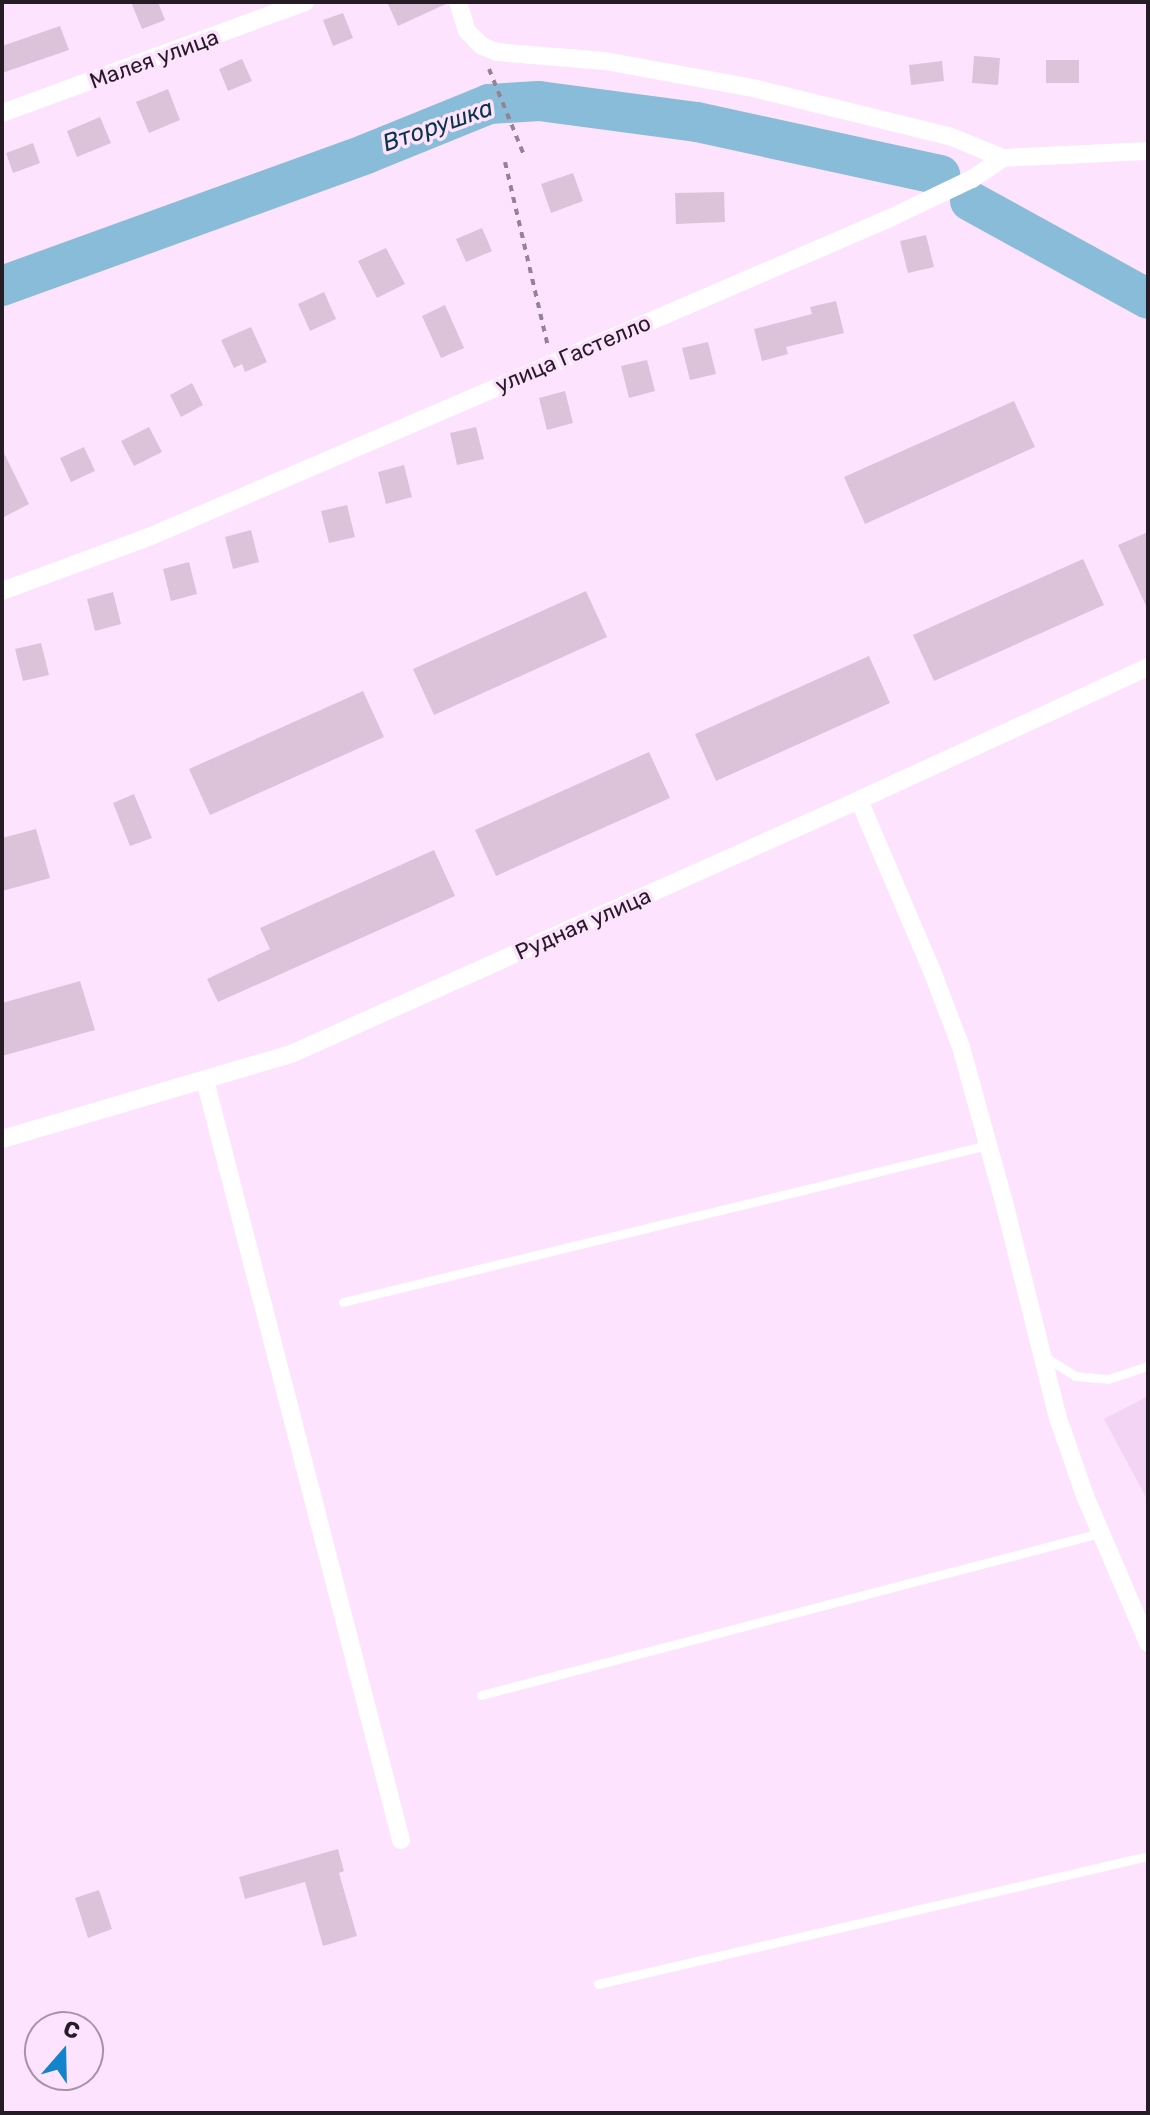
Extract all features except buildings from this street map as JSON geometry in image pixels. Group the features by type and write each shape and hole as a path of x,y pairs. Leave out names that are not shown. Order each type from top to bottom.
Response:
{"street":[{"name":"Малея улица","path":"2,113 305,2"},
{"path":"458,2 467,31 482,46 497,52 605,61 753,88 949,136 1003,158 1148,151"},
{"name":"улица Гастелло","path":"2,591 149,537 888,219 972,179 1003,158"},
{"name":"Рудная улица","path":"2,1139 291,1054 1148,667"},
{"path":"859,800 961,1047 1058,1418 1100,1533 1148,1643"},
{"path":"205,1080 401,1840"}],"lane":[{"path":"343,1302 988,1145"},
{"path":"1042,1355 1075,1376 1108,1379 1148,1366"},
{"path":"481,1695 1100,1533"},
{"path":"598,1984 1148,1856"}],"path":[{"path":"494,88 524,155"},
{"path":"505,162 552,363"}],"shaded area":[{"path":"1148,1396 1148,1501 1104,1419"}],"waterway":[{"name":"Вторушка","path":"2,286 366,154 489,104 539,101 697,122 940,175"},
{"name":"Вторушка","path":"970,201 1148,299"}]}
